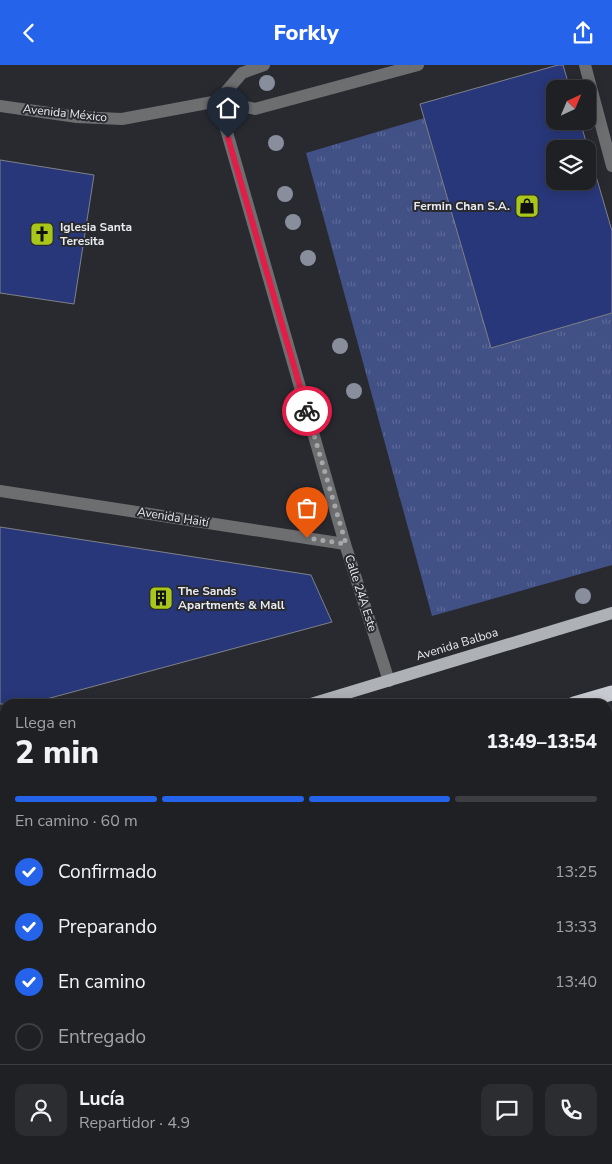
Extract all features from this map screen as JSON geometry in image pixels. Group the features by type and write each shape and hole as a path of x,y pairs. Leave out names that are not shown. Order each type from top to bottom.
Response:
{"highway":[{"path":"591,699 612,693"}],"main road":[{"name":"Avenida Balboa","path":"328,699 612,613"}],"street":[{"path":"218,101 242,73 264,65"},
{"name":"Avenida México","path":"0,106 77,117 122,119 218,101 255,109 418,65"},
{"path":"585,65 612,166"},
{"name":"Calle 24A Este","path":"218,101 346,544 389,681"},
{"name":"Avenida Haití","path":"0,491 346,544"}],"green space":[{"path":"424,118 491,348 612,313 612,565 432,616 306,153"}],"building":[{"name":"Fermin Chan S.A.","path":"563,65 567,80 546,80 546,130 583,130 586,140 546,140 546,190 596,190 596,176 612,231 612,313 491,348 420,104"},
{"name":"Iglesia Santa Teresita","path":"0,160 94,175 74,304 0,293"},
{"name":"The Sands Apartments & Mall","path":"0,527 311,575 332,622 47,699 0,699"}],"way so far":[{"path":"307,411 346,544 307,538"}],"place":[{"name":"Fermin Chan S.A.","path":"527,206"},
{"name":"Iglesia Santa Teresita","path":"42,234"},
{"name":"The Sands Apartments & Mall","path":"161,598"}],"route":[{"path":"228,138 307,411"}]}
